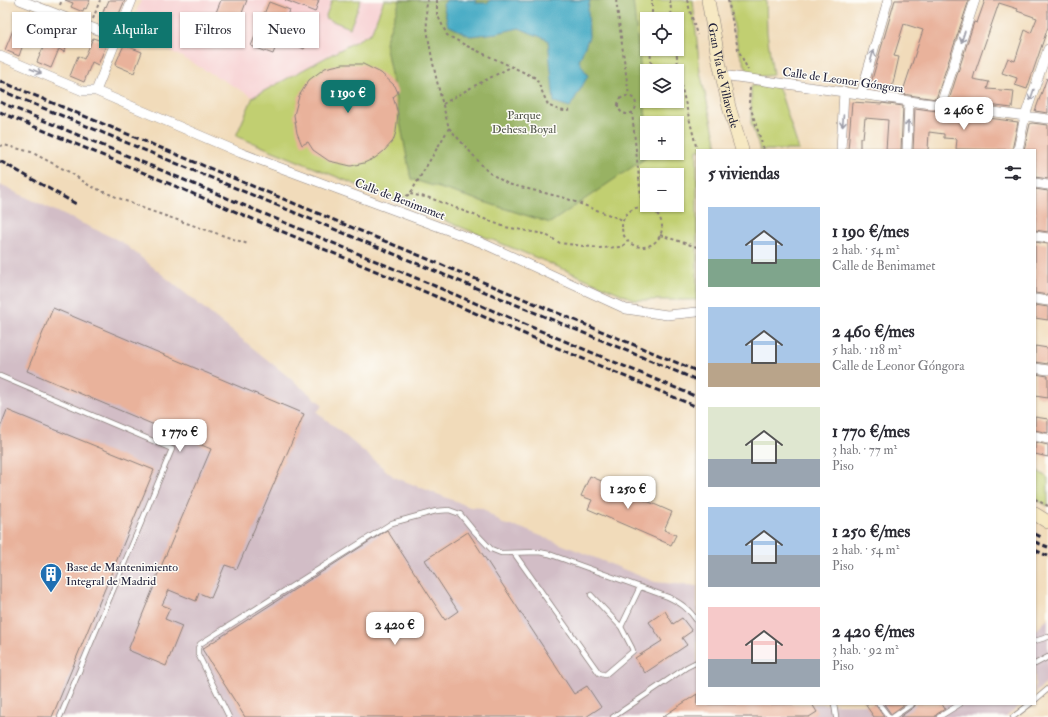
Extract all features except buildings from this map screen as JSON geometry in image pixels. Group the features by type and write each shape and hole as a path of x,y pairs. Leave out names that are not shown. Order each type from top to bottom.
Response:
{"street":[{"path":"20,0 52,12"},
{"path":"127,12 132,0"},
{"name":"Gran Vía de Villaverde","path":"708,0 727,100 742,149"},
{"name":"Gran Vía de Villaverde","path":"715,0 729,76 749,149"},
{"path":"861,94 888,0"},
{"path":"941,104 975,0"},
{"path":"96,91 112,48"},
{"path":"1018,149 1025,116 1048,49"},
{"name":"Calle de Benimamet","path":"0,56 83,91 96,91 241,152 480,242 626,309 667,314 696,312"},
{"name":"Calle de Leonor Góngora","path":"729,76 1048,119"},
{"path":"840,149 844,91"},
{"path":"907,149 909,101"},
{"path":"1036,183 1048,185"},
{"path":"1036,236 1048,238"},
{"path":"1036,299 1048,301"},
{"path":"1036,368 1048,370"},
{"path":"1036,436 1048,439"},
{"path":"1036,509 1048,515"},
{"path":"1036,515 1048,522"}],"lane":[{"path":"0,376 172,449 60,717"},
{"path":"229,717 198,654 200,644 392,523 436,511 449,510 460,514 491,549 501,553 539,552 549,554 682,604 692,613 696,619"},
{"path":"514,553 599,673 605,675 633,651 621,627 591,595"},
{"path":"621,627 640,587"},
{"path":"1036,641 1048,636"},
{"path":"1036,663 1048,657"},
{"path":"613,717 696,662"},
{"path":"1036,699 1048,689"},
{"path":"834,705 836,717"},
{"path":"880,705 889,717"},
{"path":"893,717 911,705"},
{"path":"939,717 958,705"},
{"path":"1014,717 1029,705"}],"path":[{"path":"91,23 100,0"},
{"path":"428,0 426,6 428,36 448,128 488,172 508,184 565,198 624,220"},
{"path":"437,0 437,14 447,35 467,46 536,78 548,105 559,110 572,110"},
{"path":"616,0 628,96"},
{"path":"652,0 652,12"},
{"path":"670,0 671,12"},
{"path":"687,0 697,35"},
{"path":"728,0 738,49 748,72"},
{"path":"677,56 680,81 698,149"},
{"path":"443,104 474,86 512,67"},
{"path":"751,86 748,103 764,149"},
{"path":"632,112 630,114 624,114 619,110 618,104 620,99 628,96 634,99 636,104 632,112 640,189"},
{"path":"401,200 410,194 448,128"},
{"path":"0,146 4,145 31,152 90,186 145,209 248,244"},
{"path":"410,194 430,198 505,228 544,234 560,243 599,248 621,247 628,242"},
{"path":"640,209 631,211 624,220 623,232 628,242 634,246 646,247 657,240 662,228 661,222 655,212"},
{"path":"660,235 696,247"},
{"path":"1036,500 1048,506"}],"shaded area":[{"path":"141,0 383,0 371,33 253,97 166,48 172,48 172,12 136,12"},
{"path":"0,185 122,242 323,405 317,412 394,477 470,507 482,508 503,524 521,528 655,582 696,586 696,705 1021,705 1006,717 0,717"},
{"path":"1048,618 1048,682 1036,692 1036,631"}],"green space":[{"path":"332,0 361,0 350,28 325,18"},
{"name":"Parque Dehesa Boyal","path":"384,0 693,0 700,72 718,149 696,149 696,300 635,300 542,260 236,136 253,97 371,33"},
{"path":"400,0 633,0 640,64 640,108 645,108 646,116 640,116 640,160 643,160 550,223 411,179 385,43"},
{"path":"729,0 766,0 767,32 773,75 749,78 738,49"},
{"path":"778,85 799,149 760,149 751,123 751,86"},
{"path":"1036,470 1048,478 1048,506 1036,500"}],"water":[{"path":"447,0 475,0 476,3 488,3 491,0 590,0 588,9 589,37 579,61 588,76 570,107 554,102 548,40 519,28 497,33 470,36 448,25 443,4"}],"railway":[{"path":"0,81 696,371"},
{"path":"0,90 696,380"},
{"path":"0,102 696,397"},
{"path":"0,112 696,407"},
{"path":"0,161 78,205"},
{"path":"1036,534 1041,537"},
{"path":"1036,542 1048,547"},
{"path":"1036,550 1048,556"}],"place":[{"name":"Base de Mantenimiento Integral de Madrid","path":"51,594"}]}
